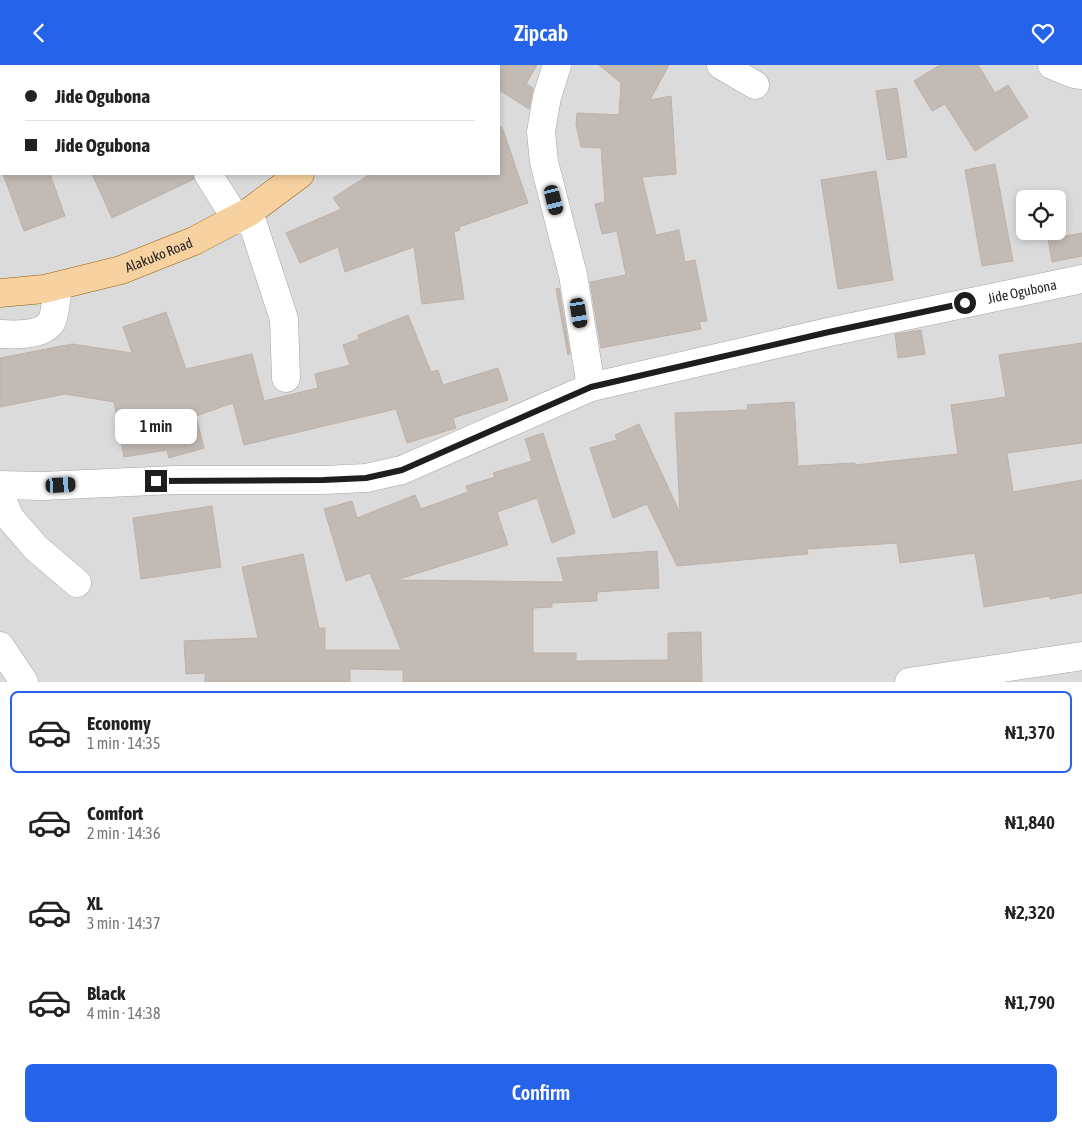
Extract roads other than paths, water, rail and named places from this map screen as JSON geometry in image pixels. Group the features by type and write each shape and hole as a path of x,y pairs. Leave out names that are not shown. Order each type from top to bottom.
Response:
{"main road":[{"name":"Alakuko Road","path":"0,293 58,286 121,270 194,241 243,216 299,175"}],"street":[{"path":"557,65 547,97 541,132 544,162 573,275 591,387"},
{"path":"721,65 755,85"},
{"path":"1052,65 1074,74 1082,75"},
{"path":"209,175 243,216 284,319 286,378"},
{"name":"Jide Ogubona","path":"0,485 42,487 175,480 323,480 366,478 402,470 591,387 829,332 1082,279"},
{"path":"0,334 15,335 41,330 52,321 58,286"},
{"path":"0,495 10,518 36,548 78,583"},
{"path":"0,646 24,682"},
{"path":"909,682 1082,656"}]}
